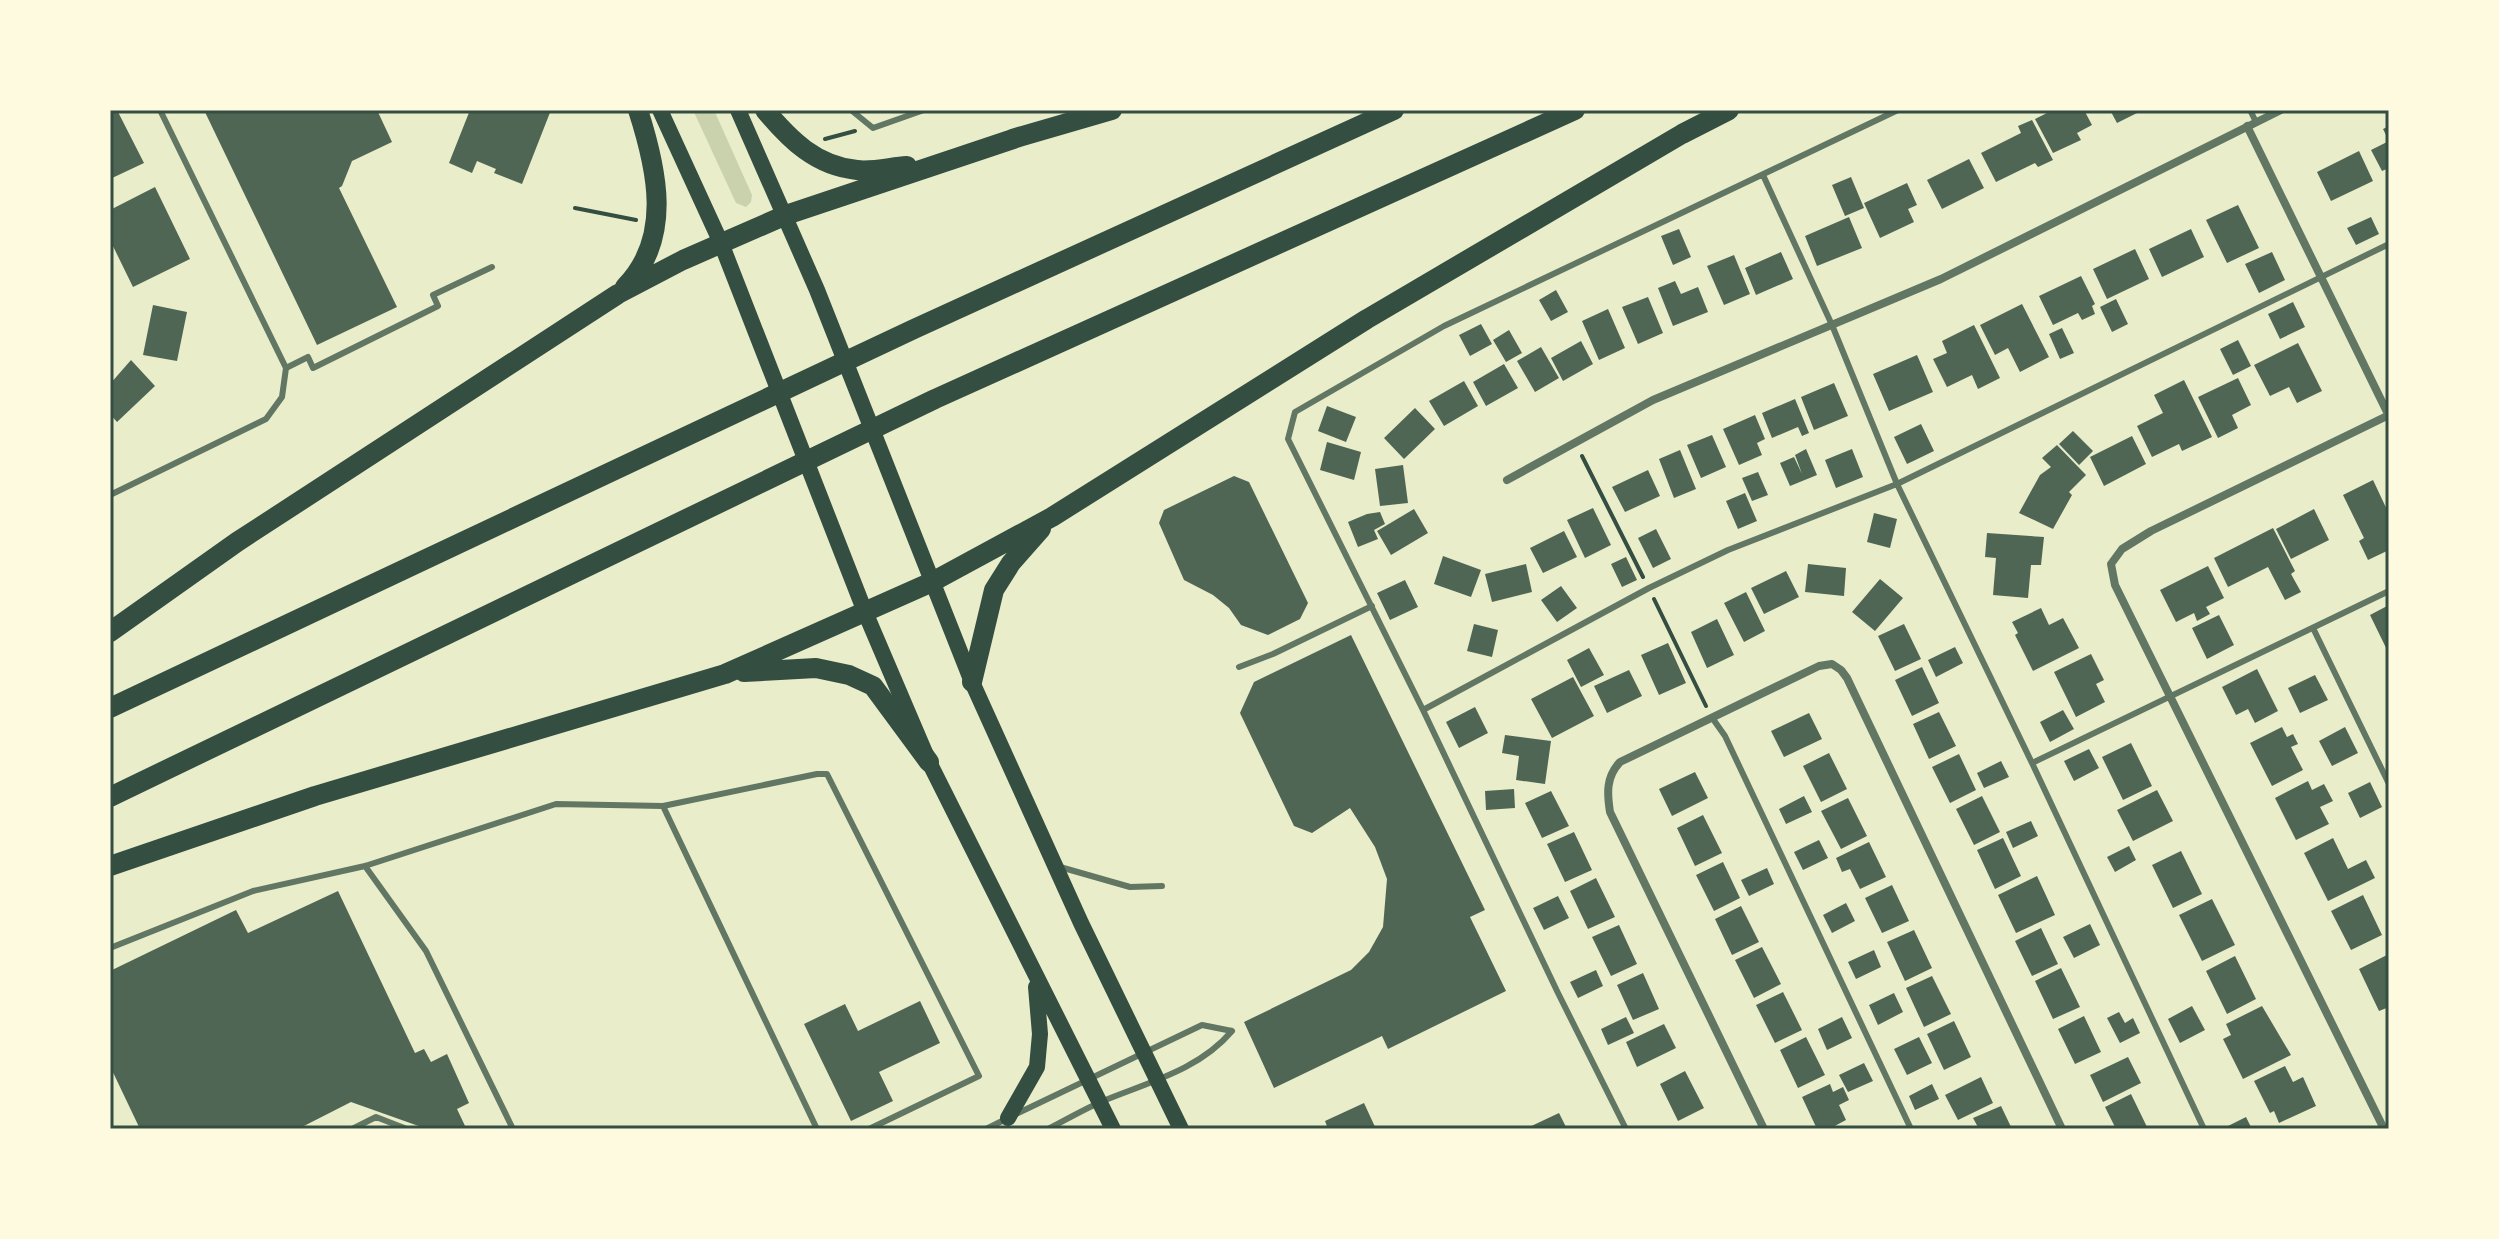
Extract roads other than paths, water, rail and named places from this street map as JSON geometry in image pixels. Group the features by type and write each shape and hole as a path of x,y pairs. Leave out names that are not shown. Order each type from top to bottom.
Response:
{"highway":[{"path":"618,294 636,276 656,227 658,192 638,110"},
{"path":"765,110 790,140 814,157 858,170 916,165 1112,110"},
{"path":"110,708 914,329 1394,110"},
{"path":"110,797 935,399 1575,110"},
{"path":"110,866 315,796 725,674 932,582 1052,517 1367,319 1682,134 1729,110"},
{"path":"110,632 237,542 618,294 786,215 1022,136"},
{"path":"972,682 994,590 1011,563 1052,517"},
{"path":"725,674 804,668 849,675 873,686 929,762"}],"main road":[{"path":"660,110 721,243 865,612 929,762 1113,1129"},
{"path":"738,110 786,215 972,682 1142,1052 1181,1129"},
{"path":"1008,1118 1037,1067 1040,1034 1036,977"}],"street":[{"path":"1507,480 1653,400 1941,279 2281,110"},
{"path":"2251,124 2321,278 2389,415 2151,531 2122,549 2111,564 2115,585 2384,1129"},
{"path":"1764,1129 1610,812 1607,796 1609,779 1620,762 1819,666 1832,664 1841,670 2062,1129"}],"lane":[{"path":"110,495 266,419 282,397 286,368 160,110"},
{"path":"851,110 873,128 924,110"},
{"path":"1626,1129 1288,439 1295,412 1444,326 1898,110"},
{"path":"2250,110 2251,124"},
{"path":"1763,175 1832,325 1897,484 2204,1129"},
{"path":"1423,710 1649,588 1728,550 1897,484 2389,244"},
{"path":"286,368 308,357 313,368 438,306 433,295 492,267"},
{"path":"2032,763 2389,591"},
{"path":"1239,667 1372,606"},
{"path":"2313,628 2389,784"},
{"path":"1713,719 1725,736 1911,1129"},
{"path":"110,948 253,891 365,866 556,804 663,806 827,774 979,1076 869,1129"},
{"path":"663,806 817,1129"},
{"path":"365,866 426,951 513,1129"},
{"path":"1056,866 1130,887 1162,886"},
{"path":"986,1129 1202,1025 1232,1031 1217,1048 1187,1067 1100,1103 1048,1129"},
{"path":"352,1129 376,1117 407,1129"}]}
